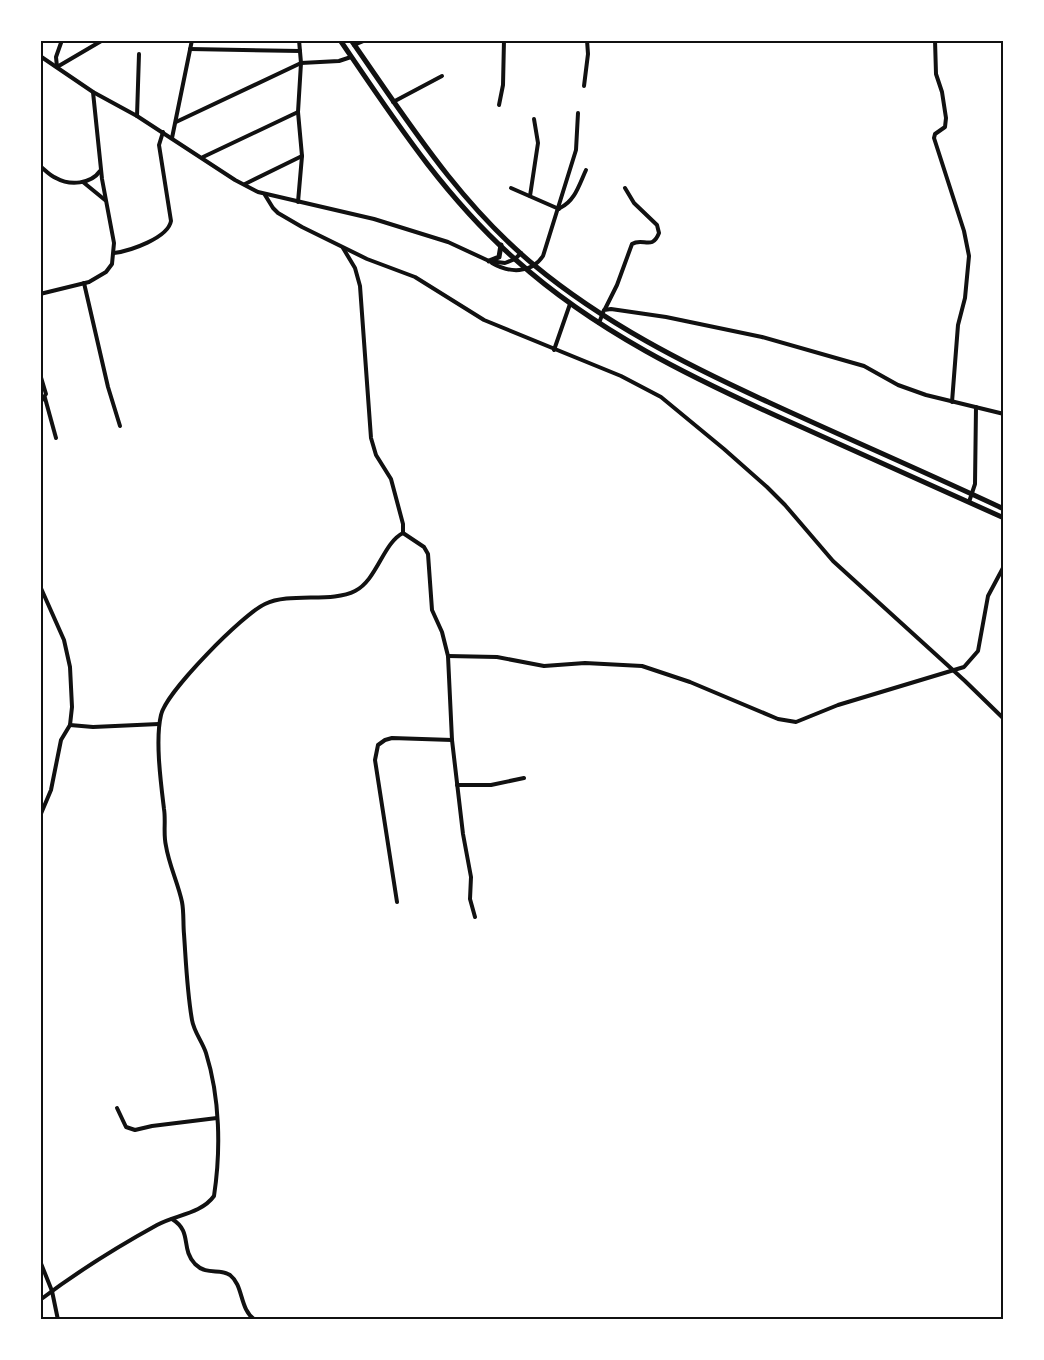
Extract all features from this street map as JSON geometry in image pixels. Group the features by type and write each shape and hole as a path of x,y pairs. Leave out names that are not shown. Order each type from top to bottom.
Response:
{"main road":[{"path":"340,40 447,189 515,259 570,303 658,358 755,407 1004,518"},
{"path":"353,43 393,102 454,184 534,265 630,333 672,356 1004,509"},
{"path":"447,189 454,184"},
{"path":"489,261 499,257 501,245"},
{"path":"755,407 759,398"}],"street":[{"path":"57,67 56,57 62,40"},
{"path":"57,67 103,40"},
{"path":"172,138 192,40"},
{"path":"298,202 302,156 298,112 301,63 299,40"},
{"path":"353,43 366,40"},
{"path":"499,105 503,85 504,40"},
{"path":"584,86 588,54 587,40"},
{"path":"935,40 936,74 942,92 946,118 945,127 934,134 934,138 964,231 969,256 965,298 958,325 952,402"},
{"path":"190,49 300,51"},
{"path":"137,116 139,54"},
{"path":"40,56 93,92 137,116 265,195 353,213 437,238 465,248 508,270 526,269 534,265 543,255 576,150 578,112"},
{"path":"176,122 301,63 339,61 351,57"},
{"path":"393,102 442,76"},
{"path":"40,294 84,283 106,272 112,264 114,253 101,171 93,92"},
{"path":"202,158 298,112"},
{"path":"530,196 538,143 534,119"},
{"path":"114,253 142,245 164,233 170,227 159,145 163,132"},
{"path":"245,184 302,156"},
{"path":"40,166 56,179 82,182 93,179 101,171"},
{"path":"511,188 559,208 568,204 573,198 586,170"},
{"path":"82,182 106,200"},
{"path":"599,323 617,285 632,244 637,241 655,242 659,233 657,225 634,203 625,188"},
{"path":"265,195 273,208 284,218 374,262 415,278 484,320 640,385 661,397 690,419 773,493 833,561 1004,719"},
{"path":"343,247 355,268 360,286 373,448 391,479 403,524 403,533"},
{"path":"489,261 499,263 515,259 521,253"},
{"path":"84,283 108,387 120,426"},
{"path":"554,350 570,303"},
{"path":"603,312 629,311 762,337 864,366 905,388 1004,414"},
{"path":"40,374 46,390 45,398 56,438"},
{"path":"40,403 45,398"},
{"path":"969,502 975,484 976,407"},
{"path":"403,533 428,554 432,609 442,632 448,656 452,740 471,877 470,899 475,917"},
{"path":"40,1300 94,1262 159,1224 199,1208 214,1196 219,1147 212,1076 205,1051 193,1026 186,972 182,902 171,872 164,838 165,812 160,786 159,724 164,707 174,691 205,656 250,614 265,604 279,600 353,592 378,567 391,543 403,533"},
{"path":"448,656 497,657 544,666 585,663 642,666 690,682 778,719 796,722 849,702 964,667 978,651 988,596 1004,566"},
{"path":"40,586 64,640 70,667 72,707 70,725 61,740 51,790 40,816"},
{"path":"963,680 964,667"},
{"path":"70,725 93,728 159,724"},
{"path":"397,902 375,760 378,745 392,738 452,740"},
{"path":"457,785 491,785 524,778"},
{"path":"117,1108 126,1127 135,1130 217,1118"},
{"path":"172,1219 184,1229 188,1253 195,1264 204,1271 225,1273 231,1276 238,1286 247,1314 255,1320"},
{"path":"40,1261 52,1291 58,1320"}]}
